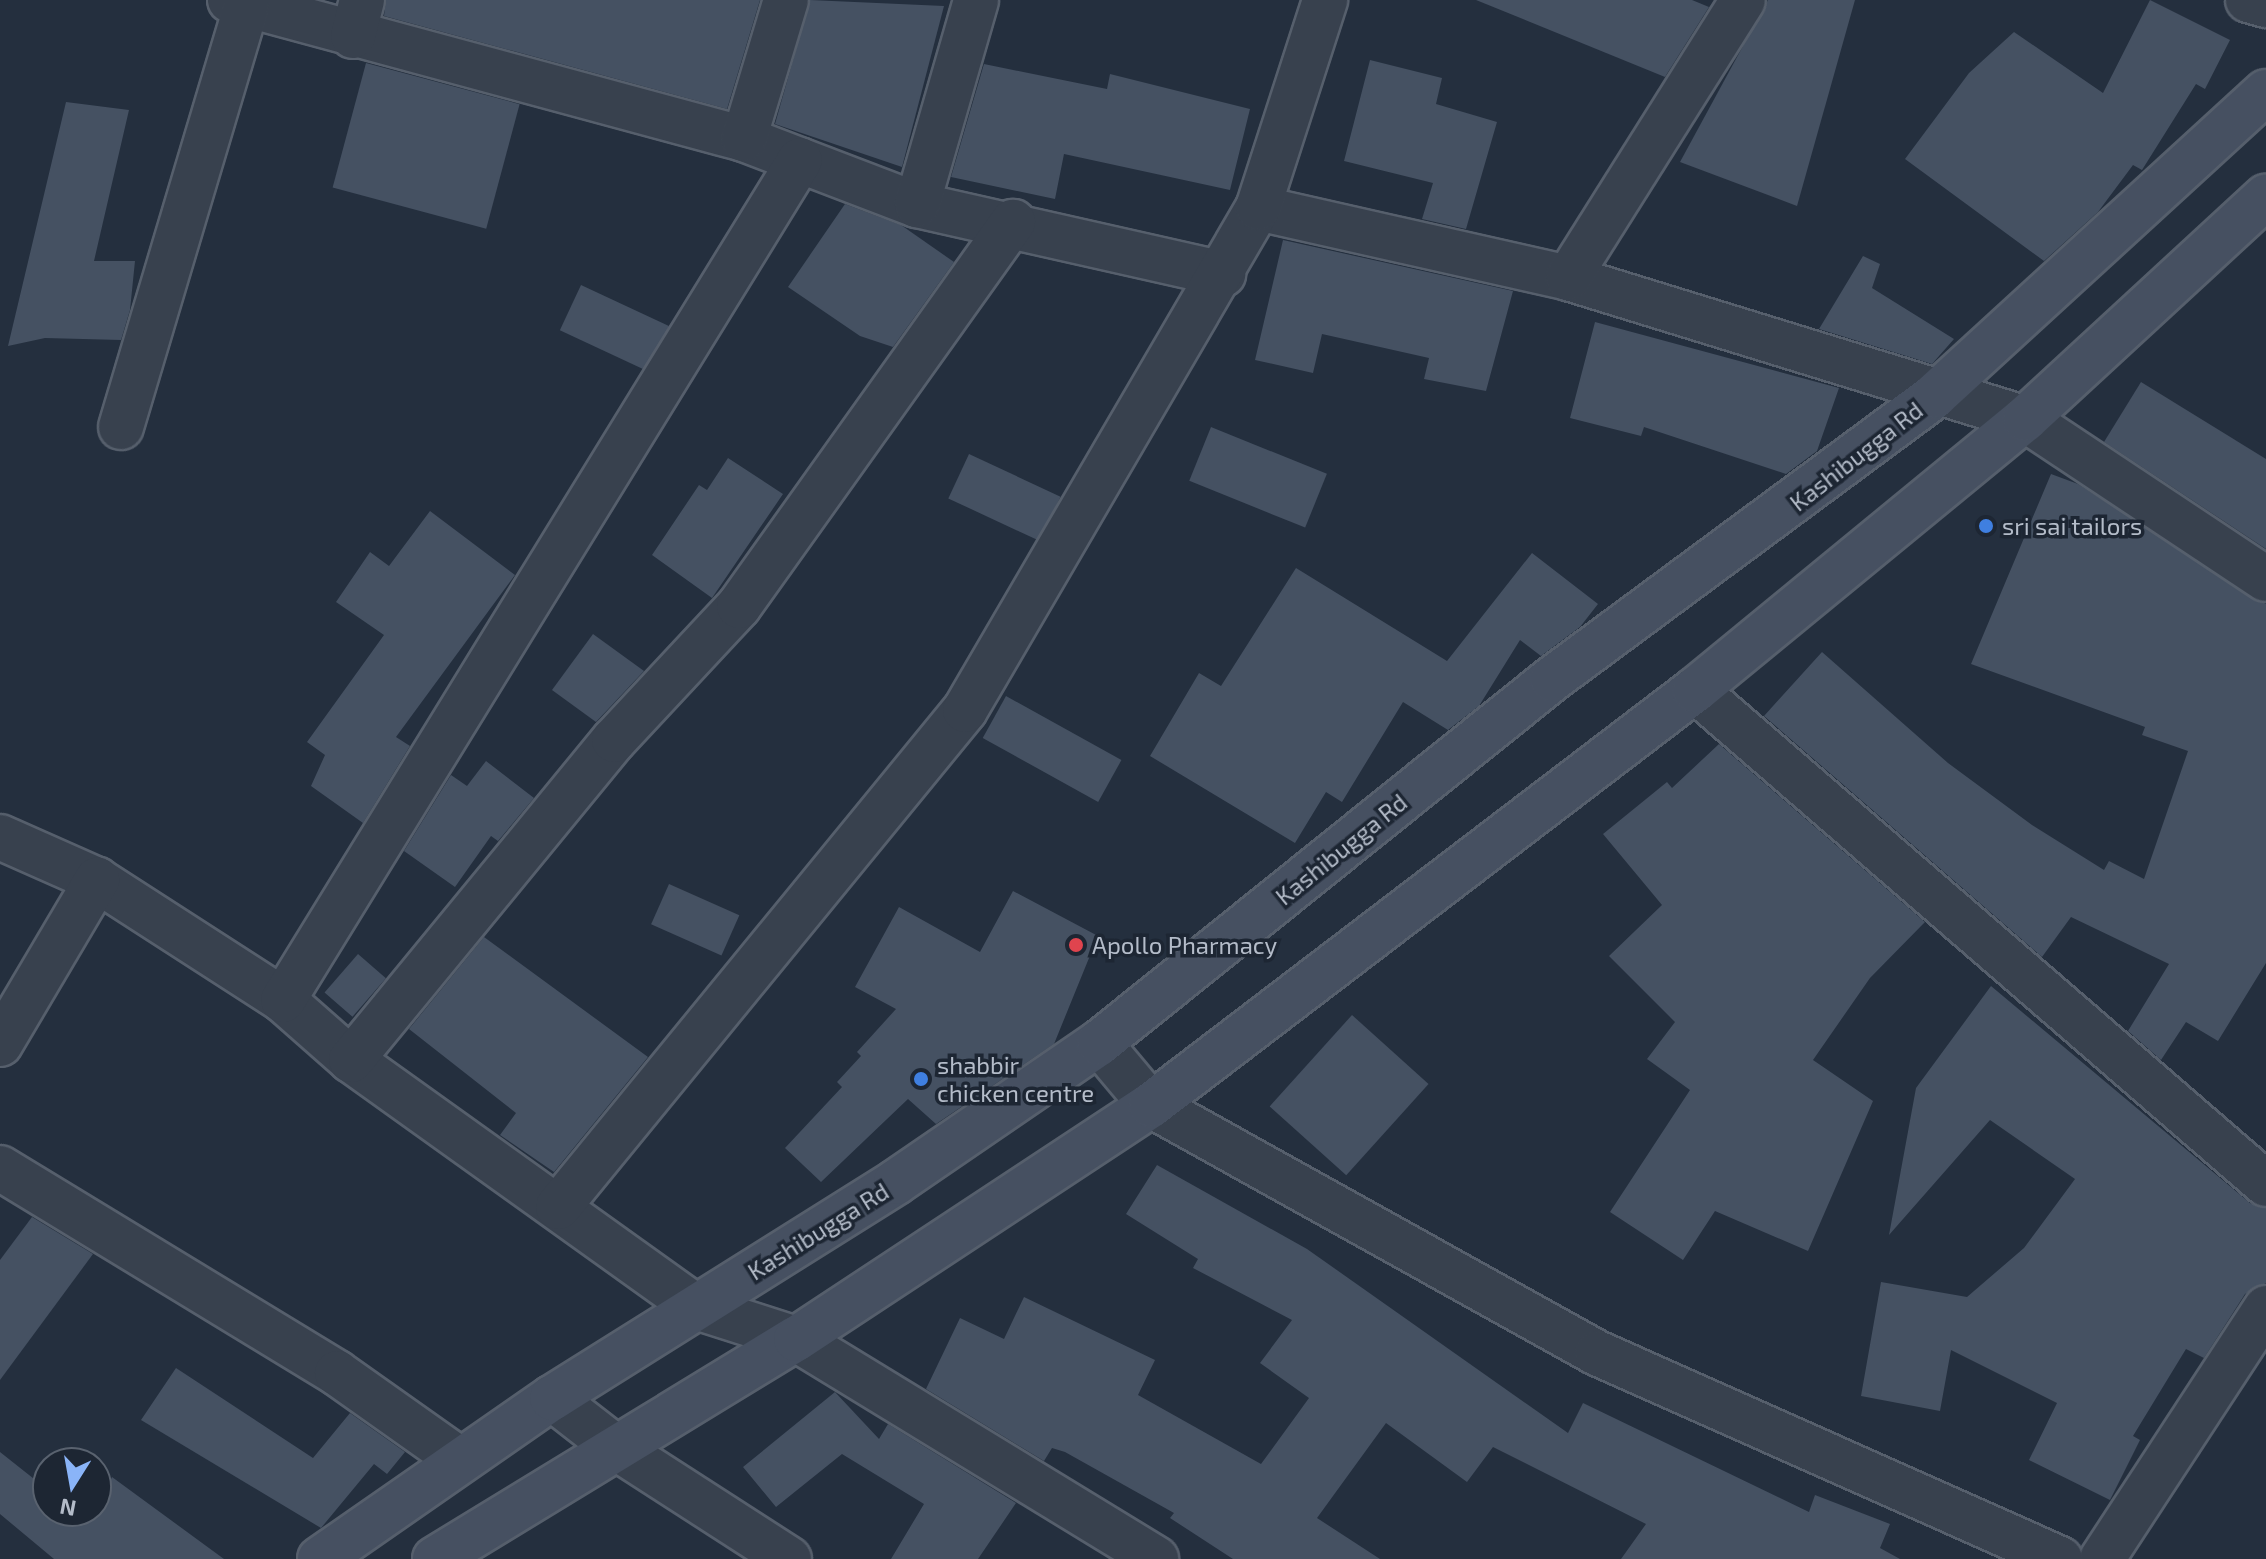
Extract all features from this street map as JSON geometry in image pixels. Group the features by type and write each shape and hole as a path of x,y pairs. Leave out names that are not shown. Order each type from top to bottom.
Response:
{"main road":[{"name":"Kashibugga Rd","path":"320,1559 552,1398 1099,1043 1552,679 1934,396 2266,92"},
{"path":"435,1559 796,1339 1151,1105 1695,690 2025,419 2266,197"}],"street":[{"path":"744,139 786,0"},
{"path":"917,205 976,0"},
{"path":"558,1207 965,710 1223,274 1258,208 1325,0"},
{"path":"1568,278 1743,0"},
{"path":"2248,0 2266,5"},
{"path":"121,427 238,2 357,18 744,139 917,205 1013,222 1223,274"},
{"path":"283,1000 800,160"},
{"path":"1258,208 1568,278 1934,396 2025,419 2266,579"},
{"path":"351,1060 614,740 739,606 1013,222"},
{"path":"1695,690 2266,1184"},
{"path":"0,837 97,880 283,1000 351,1060 696,1307 796,1339 1156,1559"},
{"path":"0,1044 97,880"},
{"path":"1099,1043 1151,1105 1597,1353 2060,1559"},
{"path":"0,1168 337,1373 460,1460"},
{"path":"2102,1559 2266,1308"},
{"path":"552,1398 615,1447 789,1559"}],"building":[{"path":"386,0 760,0 727,109 384,16"},
{"path":"810,0 944,6 902,167 775,124"},
{"path":"1476,0 1692,0 1709,7 1665,77"},
{"path":"1768,0 1855,0 1797,206 1680,162"},
{"path":"2150,0 2230,40 2205,89 2196,84 2142,170 2133,165 2098,212 2044,261 1905,159 1969,73 2014,32 2103,93"},
{"path":"1370,60 1442,78 1436,104 1497,122 1466,229 1422,219 1433,183 1344,161"},
{"path":"366,63 520,104 486,229 333,188"},
{"path":"984,64 1107,89 1110,74 1250,109 1230,190 1064,154 1055,199 951,177"},
{"path":"66,102 129,110 94,261 135,261 130,310 121,340 45,338 8,346"},
{"path":"845,204 901,225 954,262 893,347 860,336 788,287"},
{"path":"1283,240 1513,291 1486,391 1424,379 1429,358 1322,334 1313,373 1255,360"},
{"path":"1863,256 1880,264 1872,288 1954,339 1932,364 1819,329"},
{"path":"581,285 669,326 648,371 560,330"},
{"path":"1595,322 1839,388 1817,451 1786,474 1644,427 1641,436 1570,418"},
{"path":"2141,382 2266,459 2266,549 2104,442"},
{"path":"1211,427 1327,474 1305,528 1189,481"},
{"path":"969,454 1061,497 1040,541 948,498"},
{"path":"728,458 783,494 712,598 652,555 699,485 707,490"},
{"path":"2051,474 2078,484 2266,604 2266,963 2218,1041 2186,1022 2161,1060 2128,1031 2169,964 2071,917 2042,957 1764,716 1822,652 1948,763 2032,825 2104,870 2109,861 2144,879 2188,751 2142,735 2145,727 1971,664"},
{"path":"430,511 515,575 396,737 410,746 363,823 311,786 325,755 307,742 384,635 336,602 370,552 389,566"},
{"path":"1532,553 1598,604 1580,627 1541,656 1520,640 1479,706 1448,730 1403,702 1342,802 1326,792 1295,843 1150,756 1199,673 1221,686 1296,568 1447,661"},
{"path":"593,634 644,671 596,722 552,690"},
{"path":"1006,696 1121,760 1098,802 983,738"},
{"path":"1719,744 1925,922 1870,978 1813,1060 1873,1101 1808,1251 1715,1211 1683,1260 1610,1212 1690,1090 1647,1059 1675,1022 1609,956 1662,905 1603,834 1667,782 1672,788"},
{"path":"486,761 534,798 498,841 491,836 455,887 404,851 451,775 467,786"},
{"path":"669,884 739,915 721,956 651,924"},
{"path":"1013,891 1098,936 1054,1044 936,1124 908,1099 821,1182 785,1148 842,1087 837,1082 861,1056 857,1052 896,1009 855,987 899,907 980,952"},
{"path":"484,937 648,1057 554,1172 500,1135 516,1113 409,1029"},
{"path":"358,954 386,978 352,1017 325,992"},
{"path":"1991,986 2250,1203 2266,1208 2266,1283 2245,1294 2204,1358 2186,1349 2133,1436 2140,1440 2110,1500 2029,1460 2057,1403 1951,1350 1940,1411 1861,1396 1881,1282 1967,1297 2024,1248 2075,1179 1990,1120 1889,1235 1916,1088"},
{"path":"1352,1015 1429,1084 1346,1175 1270,1106"},
{"path":"1157,1165 1307,1249 1568,1433 1583,1403 1809,1512 1815,1495 1890,1524 1880,1548 1900,1559 1621,1559 1646,1524 1493,1447 1467,1482 1386,1423 1317,1518 1380,1559 1233,1559 1170,1518 1174,1513 1065,1452 1052,1448 1044,1461 926,1389 960,1318 1004,1339 1024,1297 1155,1360 1138,1395 1261,1464 1309,1398 1260,1363 1292,1320 1193,1268 1198,1259 1126,1214"},
{"path":"32,1217 93,1254 0,1380 0,1260"},
{"path":"176,1368 313,1458 350,1413 405,1452 387,1474 374,1464 321,1528 141,1420"},
{"path":"835,1392 879,1439 888,1424 1016,1503 978,1559 891,1559 924,1504 842,1454 776,1507 743,1467"},
{"path":"0,1452 32,1477 32,1527 112,1527 112,1477 224,1559 54,1559 0,1514"}],"place":[{"name":"sri sai tailors","path":"1986,526"},
{"name":"Apollo Pharmacy","path":"1076,945"},
{"name":"shabbir chicken centre","path":"921,1079"}]}
